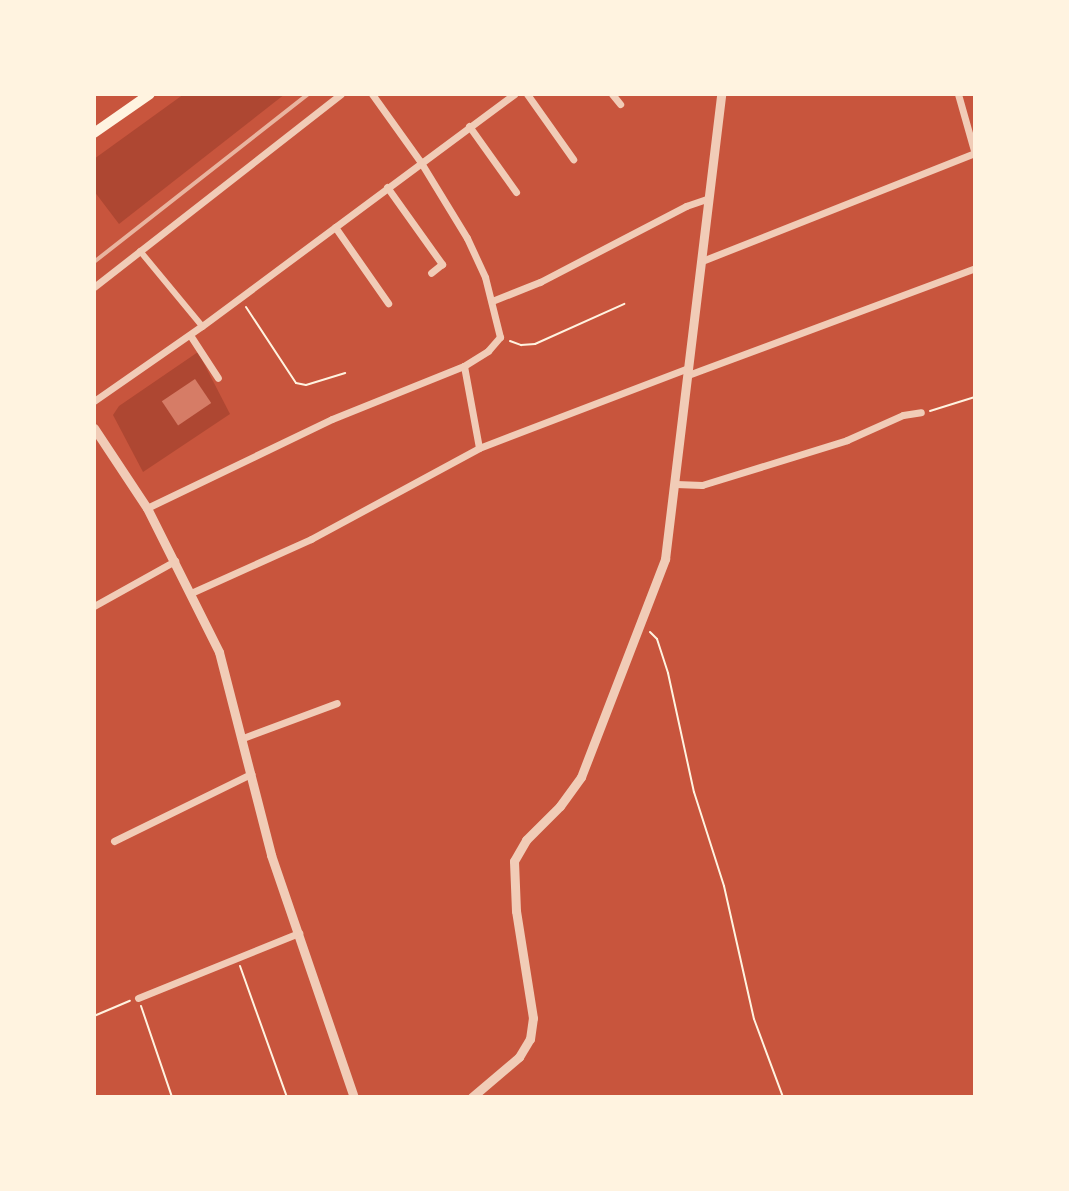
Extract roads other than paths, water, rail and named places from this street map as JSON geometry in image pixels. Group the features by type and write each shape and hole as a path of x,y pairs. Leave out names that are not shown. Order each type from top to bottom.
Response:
{"main road":[{"path":"94,133 150,94"}],"street":[{"path":"94,287 341,94"},
{"path":"147,508 332,419 464,366 488,351 500,337 492,301 475,255 420,161 372,94"},
{"path":"94,401 190,335 514,94"},
{"path":"527,94 573,159"},
{"path":"612,94 620,104"},
{"path":"472,1097 519,1057 530,1039 533,1018 516,911 514,861 526,840 560,806 581,777 665,559 721,94"},
{"path":"702,261 975,154 958,94"},
{"path":"469,126 516,192"},
{"path":"387,187 442,264 431,273"},
{"path":"492,301 503,299 672,212 709,198"},
{"path":"335,227 388,303"},
{"path":"140,251 202,326"},
{"path":"191,593 311,539 479,448 975,268"},
{"path":"190,335 218,378"},
{"path":"464,366 479,448"},
{"path":"676,484 702,485 847,440 903,415 921,412"},
{"path":"94,428 147,508 219,652 271,855 354,1097"},
{"path":"94,606 175,561"},
{"path":"243,738 337,703"},
{"path":"114,841 251,774"},
{"path":"138,998 300,933"}],"railway":[{"path":"94,262 308,94"}]}
